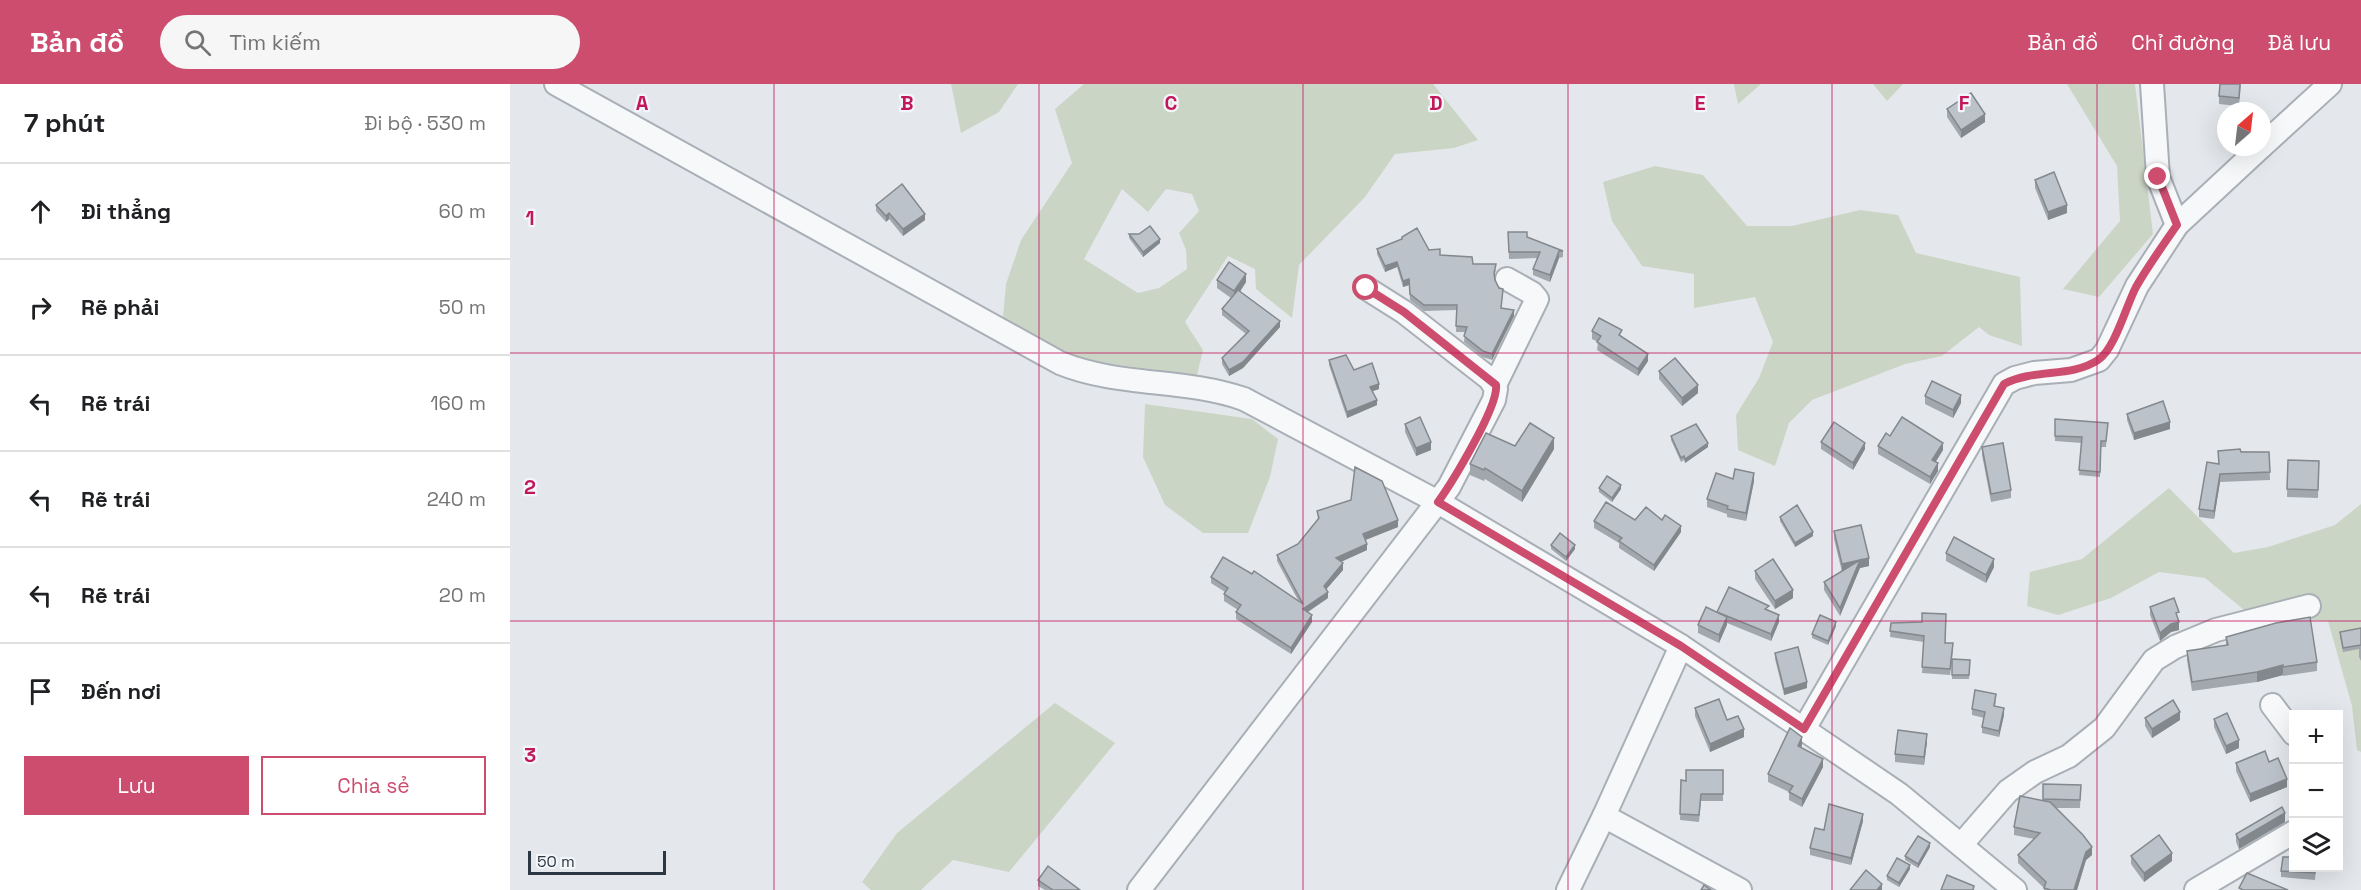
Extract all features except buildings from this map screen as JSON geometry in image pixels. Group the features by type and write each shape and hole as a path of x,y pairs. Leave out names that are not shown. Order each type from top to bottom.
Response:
{"street":[{"path":"556,84 1060,363 1098,376 1222,391 1244,399 1438,502 1681,646 1899,794 2015,890"},
{"path":"2152,84 2158,177 2177,225"},
{"path":"2271,139 2330,84"},
{"path":"1804,729 2004,384 2015,378 2034,373 2071,370 2098,360 2107,350 2137,286 2177,225 2252,156"},
{"path":"1139,890 1456,476 1492,405 1496,385 1537,299 1532,293 1508,279"},
{"path":"1366,288 1404,312 1496,385"},
{"path":"1961,845 2008,791 2035,772 2069,756 2104,728 2154,660 2175,647 2216,630 2309,606"},
{"path":"1568,890 1681,646"},
{"path":"2272,705 2289,727"},
{"path":"1604,816 1740,890"},
{"path":"2196,890 2289,835"}],"green space":[{"path":"951,84 1018,84 999,112 961,133"},
{"path":"1084,84 1433,84 1478,140 1454,148 1395,154 1365,197 1299,265 1292,318 1256,289 1255,269 1228,256 1185,322 1203,350 1197,375 1072,359 1003,317 1006,284 1021,240 1072,163 1055,109","holes":["1122,189 1148,212 1166,189 1192,194 1199,211 1179,233 1186,250 1187,269 1159,288 1138,293 1084,259"]},
{"path":"1734,84 1761,84 1738,104"},
{"path":"1873,84 1903,84 1887,101"},
{"path":"2067,84 2135,84 2153,234 2099,297 2063,289 2120,221 2117,166"},
{"path":"1655,166 1703,175 1747,226 1792,226 1860,210 1898,215 1916,253 2020,277 2022,346 1989,335 1979,327 1942,356 1905,364 1812,400 1789,423 1775,466 1738,450 1736,415 1759,378 1773,342 1755,297 1694,308 1694,274 1642,266 1612,221 1603,182"},
{"path":"1145,404 1252,419 1278,439 1270,477 1248,533 1203,533 1165,505 1143,457"},
{"path":"2169,488 2234,553 2268,547 2335,525 2361,504 2361,752 2357,750 2352,706 2328,621 2254,618 2205,578 2159,572 2111,598 2058,615 2027,606 2030,572 2082,559"},
{"path":"1055,703 1115,743 1009,872 953,860 921,890 871,890 862,882 897,833"}],"route":[{"path":"1366,288 1404,312 1496,385 1492,405 1456,476 1438,502 1681,646 1804,729 2004,384 2015,378 2034,373 2071,370 2085,366 2098,360 2107,350 2137,286 2177,225 2158,177"}]}
